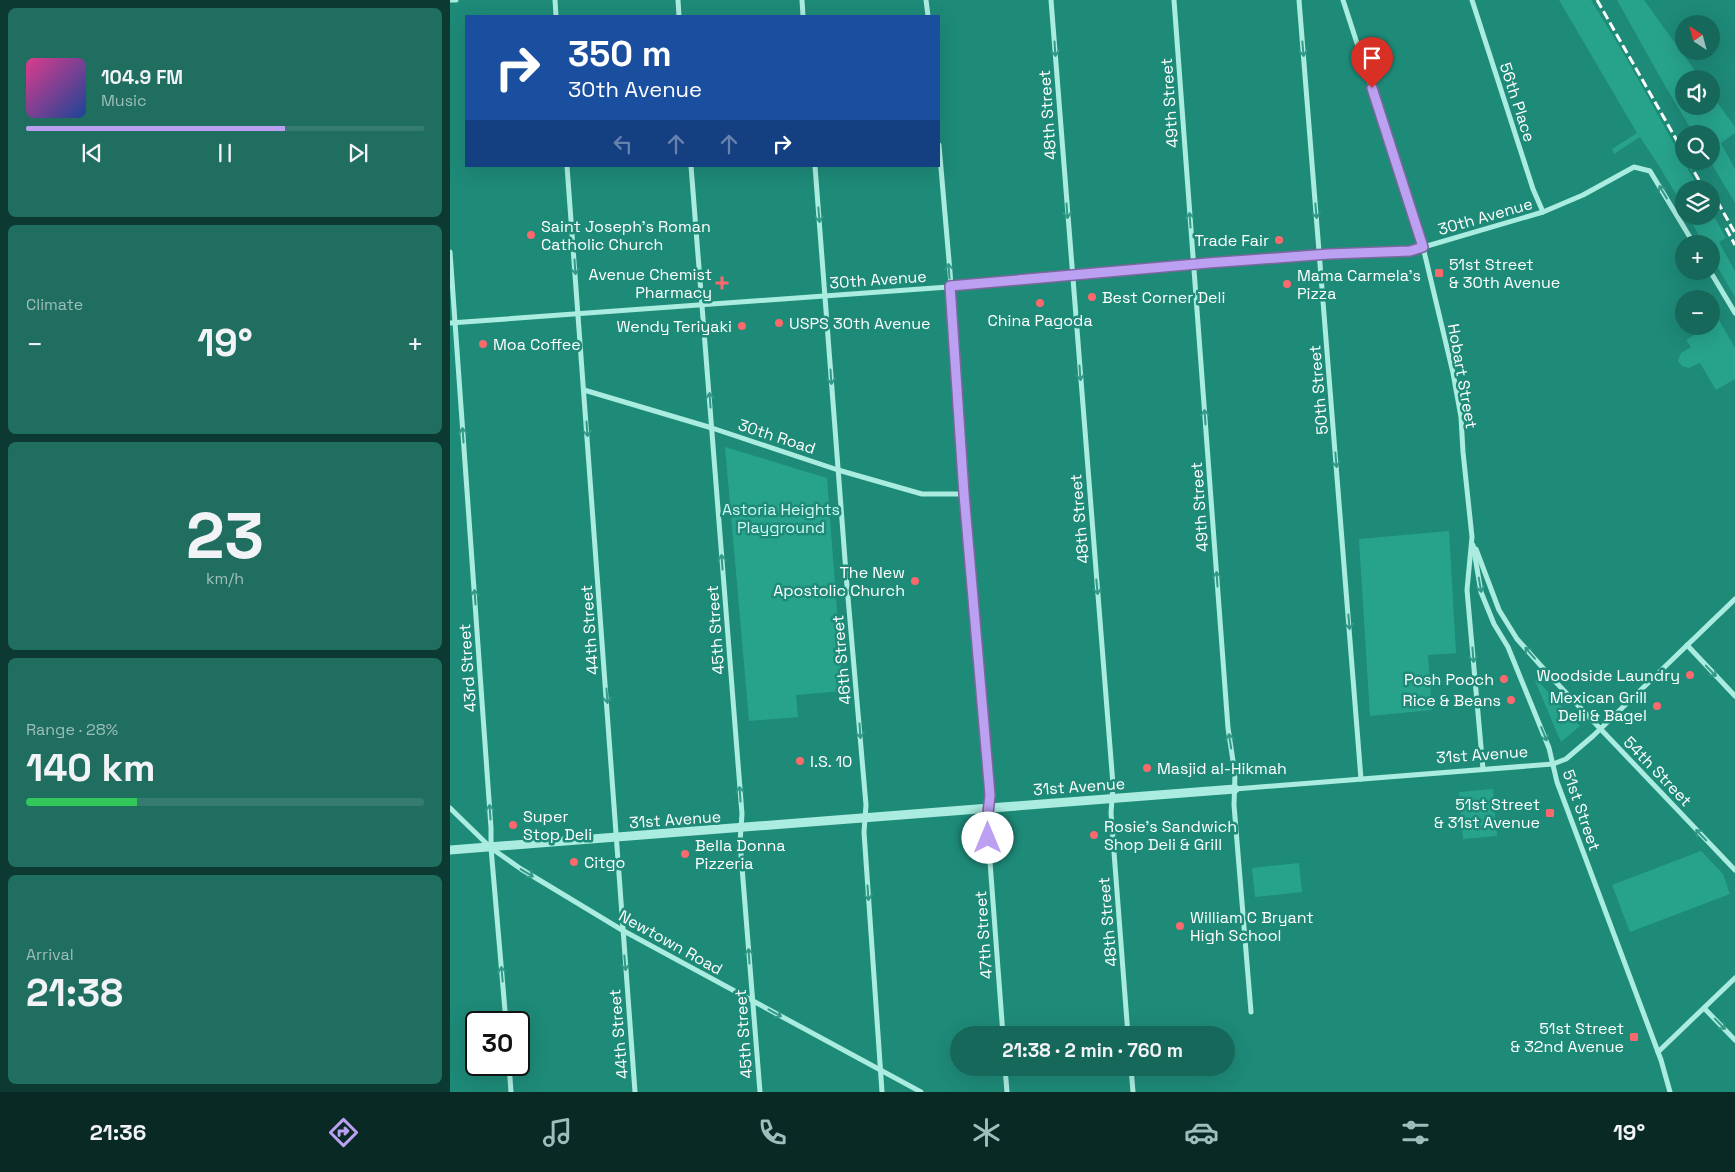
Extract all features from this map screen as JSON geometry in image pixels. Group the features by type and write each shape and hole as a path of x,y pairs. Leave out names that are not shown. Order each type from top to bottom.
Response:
{"street":[{"path":"450,0 456,0"},
{"path":"555,0 556,15"},
{"path":"678,0 679,15"},
{"path":"802,0 803,15"},
{"path":"926,0 928,15"},
{"name":"48th Street","path":"1051,0 1113,785 1110,813 1127,1026"},
{"name":"49th Street","path":"1174,0 1228,728 1235,774 1234,805 1251,1012"},
{"name":"50th Street","path":"1298,0 1361,779"},
{"name":"Hobart Street","path":"1343,0 1423,247 1453,373 1459,408 1472,537 1467,590 1483,769"},
{"name":"56th Place","path":"1472,0 1533,189 1543,212"},
{"name":"47th Street","path":"940,158 964,494 990,795 987,822 1001,1026"},
{"name":"44th Street","path":"567,167 635,1092"},
{"name":"45th Street","path":"692,167 742,814 740,842 760,1092"},
{"name":"46th Street","path":"815,167 847,586 866,805 864,832 882,1092"},
{"name":"30th Avenue","path":"453,323 825,296 1320,255 1410,251 1543,212 1583,194 1634,167 1650,171 1689,235"},
{"name":"43rd Street","path":"450,252 453,323 491,848 505,1011"},
{"path":"1715,280 1735,313"},
{"name":"30th Road","path":"584,390 712,428 838,470 922,494 964,494"},
{"name":"54th Street","path":"1472,537 1499,610 1517,639 1546,672 1735,870"},
{"name":"51st Street","path":"1472,537 1481,592 1494,624 1508,647 1549,748 1557,782 1658,1052 1670,1092"},
{"name":"31st Avenue","path":"450,850 741,829 1553,764 1566,759 1600,729 1735,599"},
{"path":"1687,645 1735,696"},
{"name":"Newtown Road","path":"450,808 491,848 521,869 622,930 920,1092"},
{"path":"1658,1052 1735,978"},
{"path":"1704,1008 1735,1040"},
{"path":"510,1076 511,1092"},
{"path":"1006,1076 1007,1092"},
{"path":"1132,1076 1133,1092"}],"green space":[{"path":"1559,0 1591,0 1625,56 1675,146 1675,170 1688,170 1694,180 1675,180 1675,193 1640,137 1614,154 1612,149 1637,133"},
{"path":"1617,0 1644,0 1675,43 1675,60 1687,60 1695,70 1675,70 1675,102"},
{"path":"1720,106 1735,127 1735,133 1721,143 1735,169 1735,203 1715,170 1720,170 1720,125 1689,125 1683,115 1720,115"},
{"path":"1693,225 1719,225 1726,238 1720,241 1720,235 1699,235"},
{"path":"1720,244 1735,271 1735,297 1720,271"},
{"path":"1720,322 1735,348 1735,379 1716,390 1700,363 1689,368 1682,366 1678,361 1681,353 1691,347 1686,340 1694,335 1720,335"},
{"name":"Astoria Heights Playground","path":"725,447 827,478 843,691 796,695 798,717 749,721"},
{"path":"1449,531 1456,653 1428,655 1432,710 1370,716 1359,539"},
{"path":"1537,680 1580,726 1561,742 1535,681"},
{"path":"1493,789 1497,836 1463,839 1459,792"},
{"path":"1701,851 1723,874 1730,894 1630,932 1612,885"},
{"path":"1299,863 1302,892 1255,897 1252,868"}],"railway":[{"path":"1597,0 1675,137"},
{"path":"1693,170 1699,180"},
{"path":"1720,206 1735,233"},
{"path":"1726,228 1735,245"}],"place":[{"name":"Saint Joseph's Roman Catholic Church","path":"531,235"},
{"name":"Trade Fair","path":"1279,240"},
{"name":"51st Street & 30th Avenue","path":"1439,273"},
{"name":"Avenue Chemist Pharmacy","path":"722,283"},
{"name":"Mama Carmela's Pizza","path":"1287,284"},
{"name":"Best Corner Deli","path":"1092,297"},
{"name":"China Pagoda","path":"1040,303"},
{"name":"USPS 30th Avenue","path":"779,323"},
{"name":"Wendy Teriyaki","path":"742,326"},
{"name":"Moa Coffee","path":"483,344"},
{"name":"The New Apostolic Church","path":"915,581"},
{"name":"Woodside Laundry","path":"1690,675"},
{"name":"Posh Pooch","path":"1504,679"},
{"name":"Rice & Beans","path":"1511,700"},
{"name":"Mexican Grill Deli & Bagel","path":"1657,706"},
{"name":"I.S. 10","path":"800,761"},
{"name":"Masjid al-Hikmah","path":"1147,768"},
{"name":"51st Street & 31st Avenue","path":"1550,813"},
{"name":"Super Stop Deli","path":"513,825"},
{"name":"Rosie’s Sandwich Shop Deli & Grill","path":"1094,835"},
{"name":"Bella Donna Pizzeria","path":"685,854"},
{"name":"Citgo","path":"574,862"},
{"name":"William C Bryant High School","path":"1180,926"},
{"name":"51st Street & 32nd Avenue","path":"1634,1037"}],"route":[{"path":"988,838 987,822 990,795 964,494 950,286 1208,263 1329,254 1410,251 1423,247 1372,88"}]}
